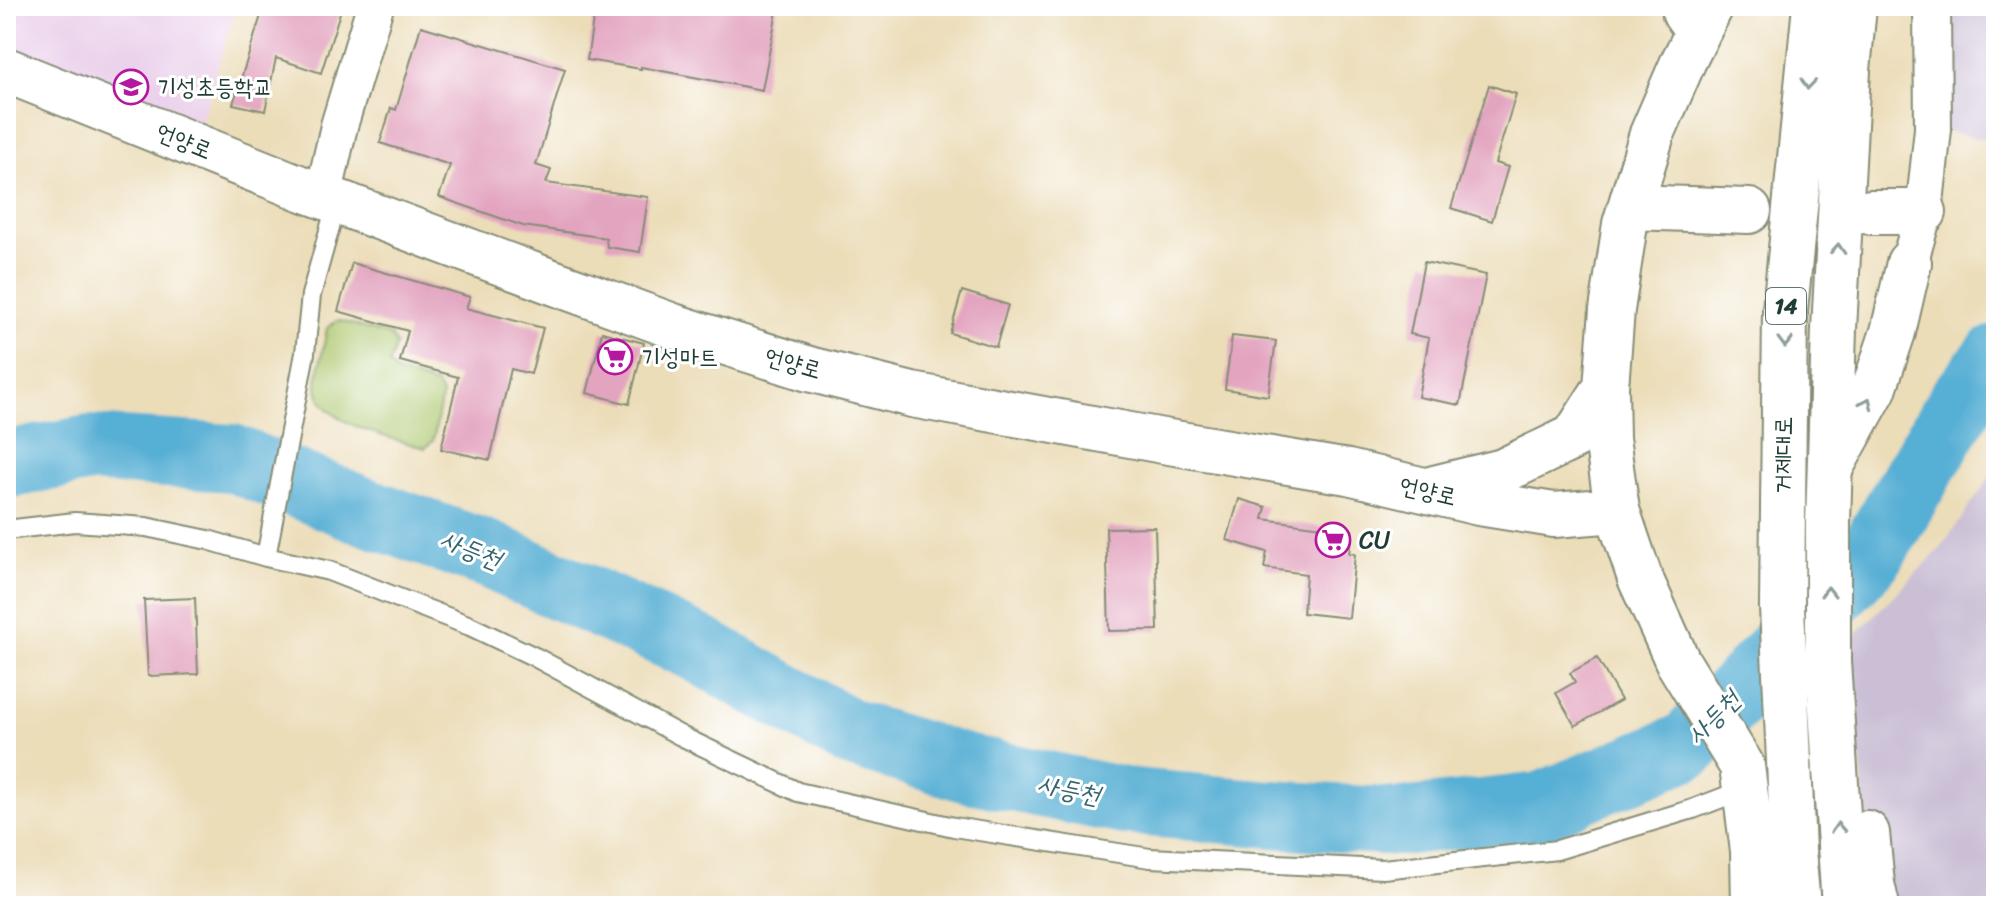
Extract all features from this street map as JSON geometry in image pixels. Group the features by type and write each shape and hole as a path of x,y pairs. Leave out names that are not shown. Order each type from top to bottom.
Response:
{"main road":[{"name":"거제대로","path":"1798,906 1782,607 1785,310 1815,6"},
{"name":"거제대로","path":"1844,906 1828,662 1828,523 1834,329 1854,6"},
{"path":"1697,16 1652,134 1625,224 1612,310 1606,387 1607,438 1617,510 1640,578 1678,662 1743,778 1753,851 1754,906"},
{"name":"언양로","path":"6,70 330,199 661,322 809,369 912,395 1348,472 1479,503 1554,515 1617,510"},
{"path":"1630,207 1749,211"},
{"path":"1870,212 1924,212"},
{"path":"1829,471 1874,389 1893,332 1909,263"},
{"path":"1425,490 1503,471 1574,437 1606,387"},
{"path":"1554,515 1640,578"},
{"path":"1828,662 1854,692 1872,884 1877,906"}],"street":[{"path":"330,199 339,126 375,6"},
{"path":"1909,263 1924,212 1933,129 1932,6"}],"lane":[{"path":"266,557 305,353 311,295 330,199"},
{"path":"6,530 75,522 146,527 329,571 470,626 535,657 681,736 798,792 954,827 1150,858 1383,869 1557,850 1693,809 1743,778"}],"shaded area":[{"name":"기성초등학교","path":"6,6 236,6 194,145 6,70"},
{"path":"1932,6 1996,6 1996,142 1933,129"},
{"path":"1996,468 1996,906 1877,906 1872,884 1854,692 1828,662 1941,548"}],"green space":[{"path":"338,320 391,336 396,345 389,364 396,372 437,385 442,395 433,441 425,448 359,428 343,420 320,399 317,385 327,328"}],"building":[{"path":"264,6 342,6 321,73 276,58 265,111 233,104"},
{"path":"595,6 641,6 670,10 671,6 778,6 762,90 587,60"},
{"path":"421,26 565,69 536,165 551,170 546,183 648,197 640,252 607,247 606,238 523,226 439,197 450,165 380,143 391,108 396,110"},
{"path":"1489,85 1516,94 1495,163 1508,167 1492,221 1451,208"},
{"path":"1424,262 1486,275 1460,405 1418,397 1429,338 1410,334"},
{"path":"352,263 470,297 466,308 543,328 531,374 511,369 490,460 441,449 458,377 400,361 408,331 338,311"},
{"path":"962,291 1008,305 996,347 950,333"},
{"path":"602,332 644,343 629,404 587,393"},
{"path":"1232,336 1276,341 1268,396 1225,389"},
{"path":"1239,499 1266,507 1263,519 1352,531 1349,553 1355,554 1349,618 1303,613 1306,574 1264,568 1267,552 1227,540"},
{"path":"1155,527 1158,630 1109,631 1106,528"},
{"path":"195,598 198,674 148,676 144,600"},
{"path":"1597,658 1621,700 1575,726 1556,693 1575,682 1570,673"}],"waterway":[{"name":"사등천","path":"6,465 89,449 232,458 359,509 489,555 693,646 852,734 965,768 1124,801 1400,822 1541,806 1687,746 1871,554 1960,403 1996,359"}],"place":[{"name":"기성초등학교","path":"131,87"},
{"name":"기성마트","path":"615,357"},
{"name":"CU","path":"1333,540"}]}
